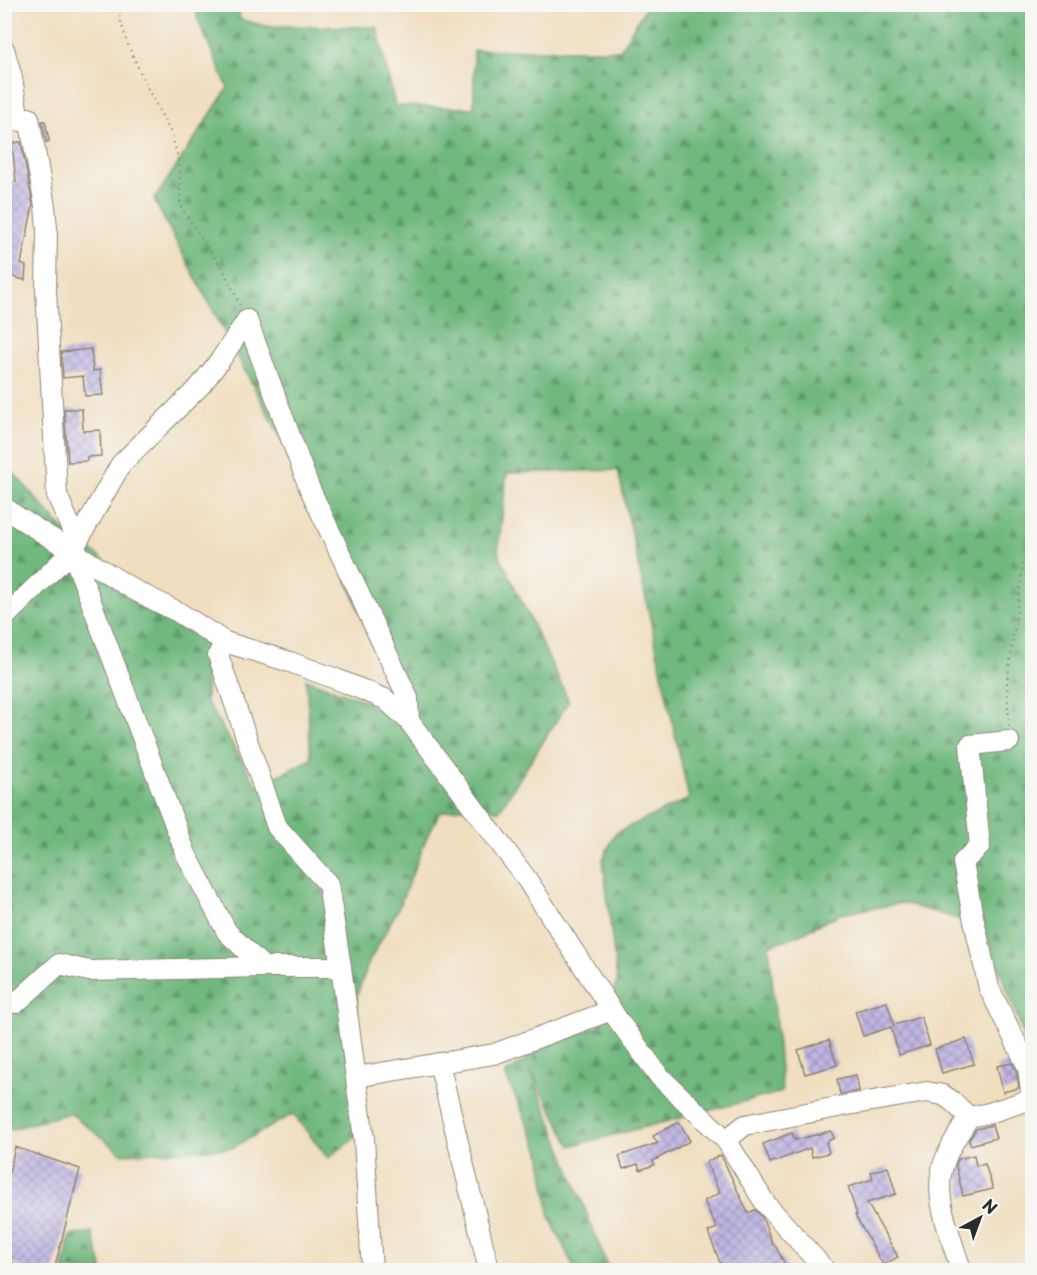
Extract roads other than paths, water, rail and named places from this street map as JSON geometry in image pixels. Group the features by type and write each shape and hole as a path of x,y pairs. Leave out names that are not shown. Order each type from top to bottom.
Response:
{"street":[{"path":"4,49 12,78 19,121 29,118 45,207 46,290 57,495 75,537 72,551 186,854 227,932 263,967"},
{"path":"4,618 72,551 121,464 201,385 247,320 309,487 408,698 409,721"},
{"path":"4,507 134,590 178,612 225,642 290,662 385,699 409,721 526,878 612,1010 660,1077 726,1140 765,1203 825,1270"},
{"path":"225,642 218,655 277,826 328,884 364,1139 372,1270"},
{"path":"961,1270 941,1199 941,1176 949,1151 969,1117 1032,1099 1028,1067 989,988 963,862 980,846 970,745 1009,741"},
{"path":"4,1000 16,1004 59,964 89,971 341,967"},
{"path":"356,1077 494,1054 612,1010"},
{"path":"440,1063 489,1270"},
{"path":"726,1140 746,1125 927,1092 943,1095 969,1117"}]}
